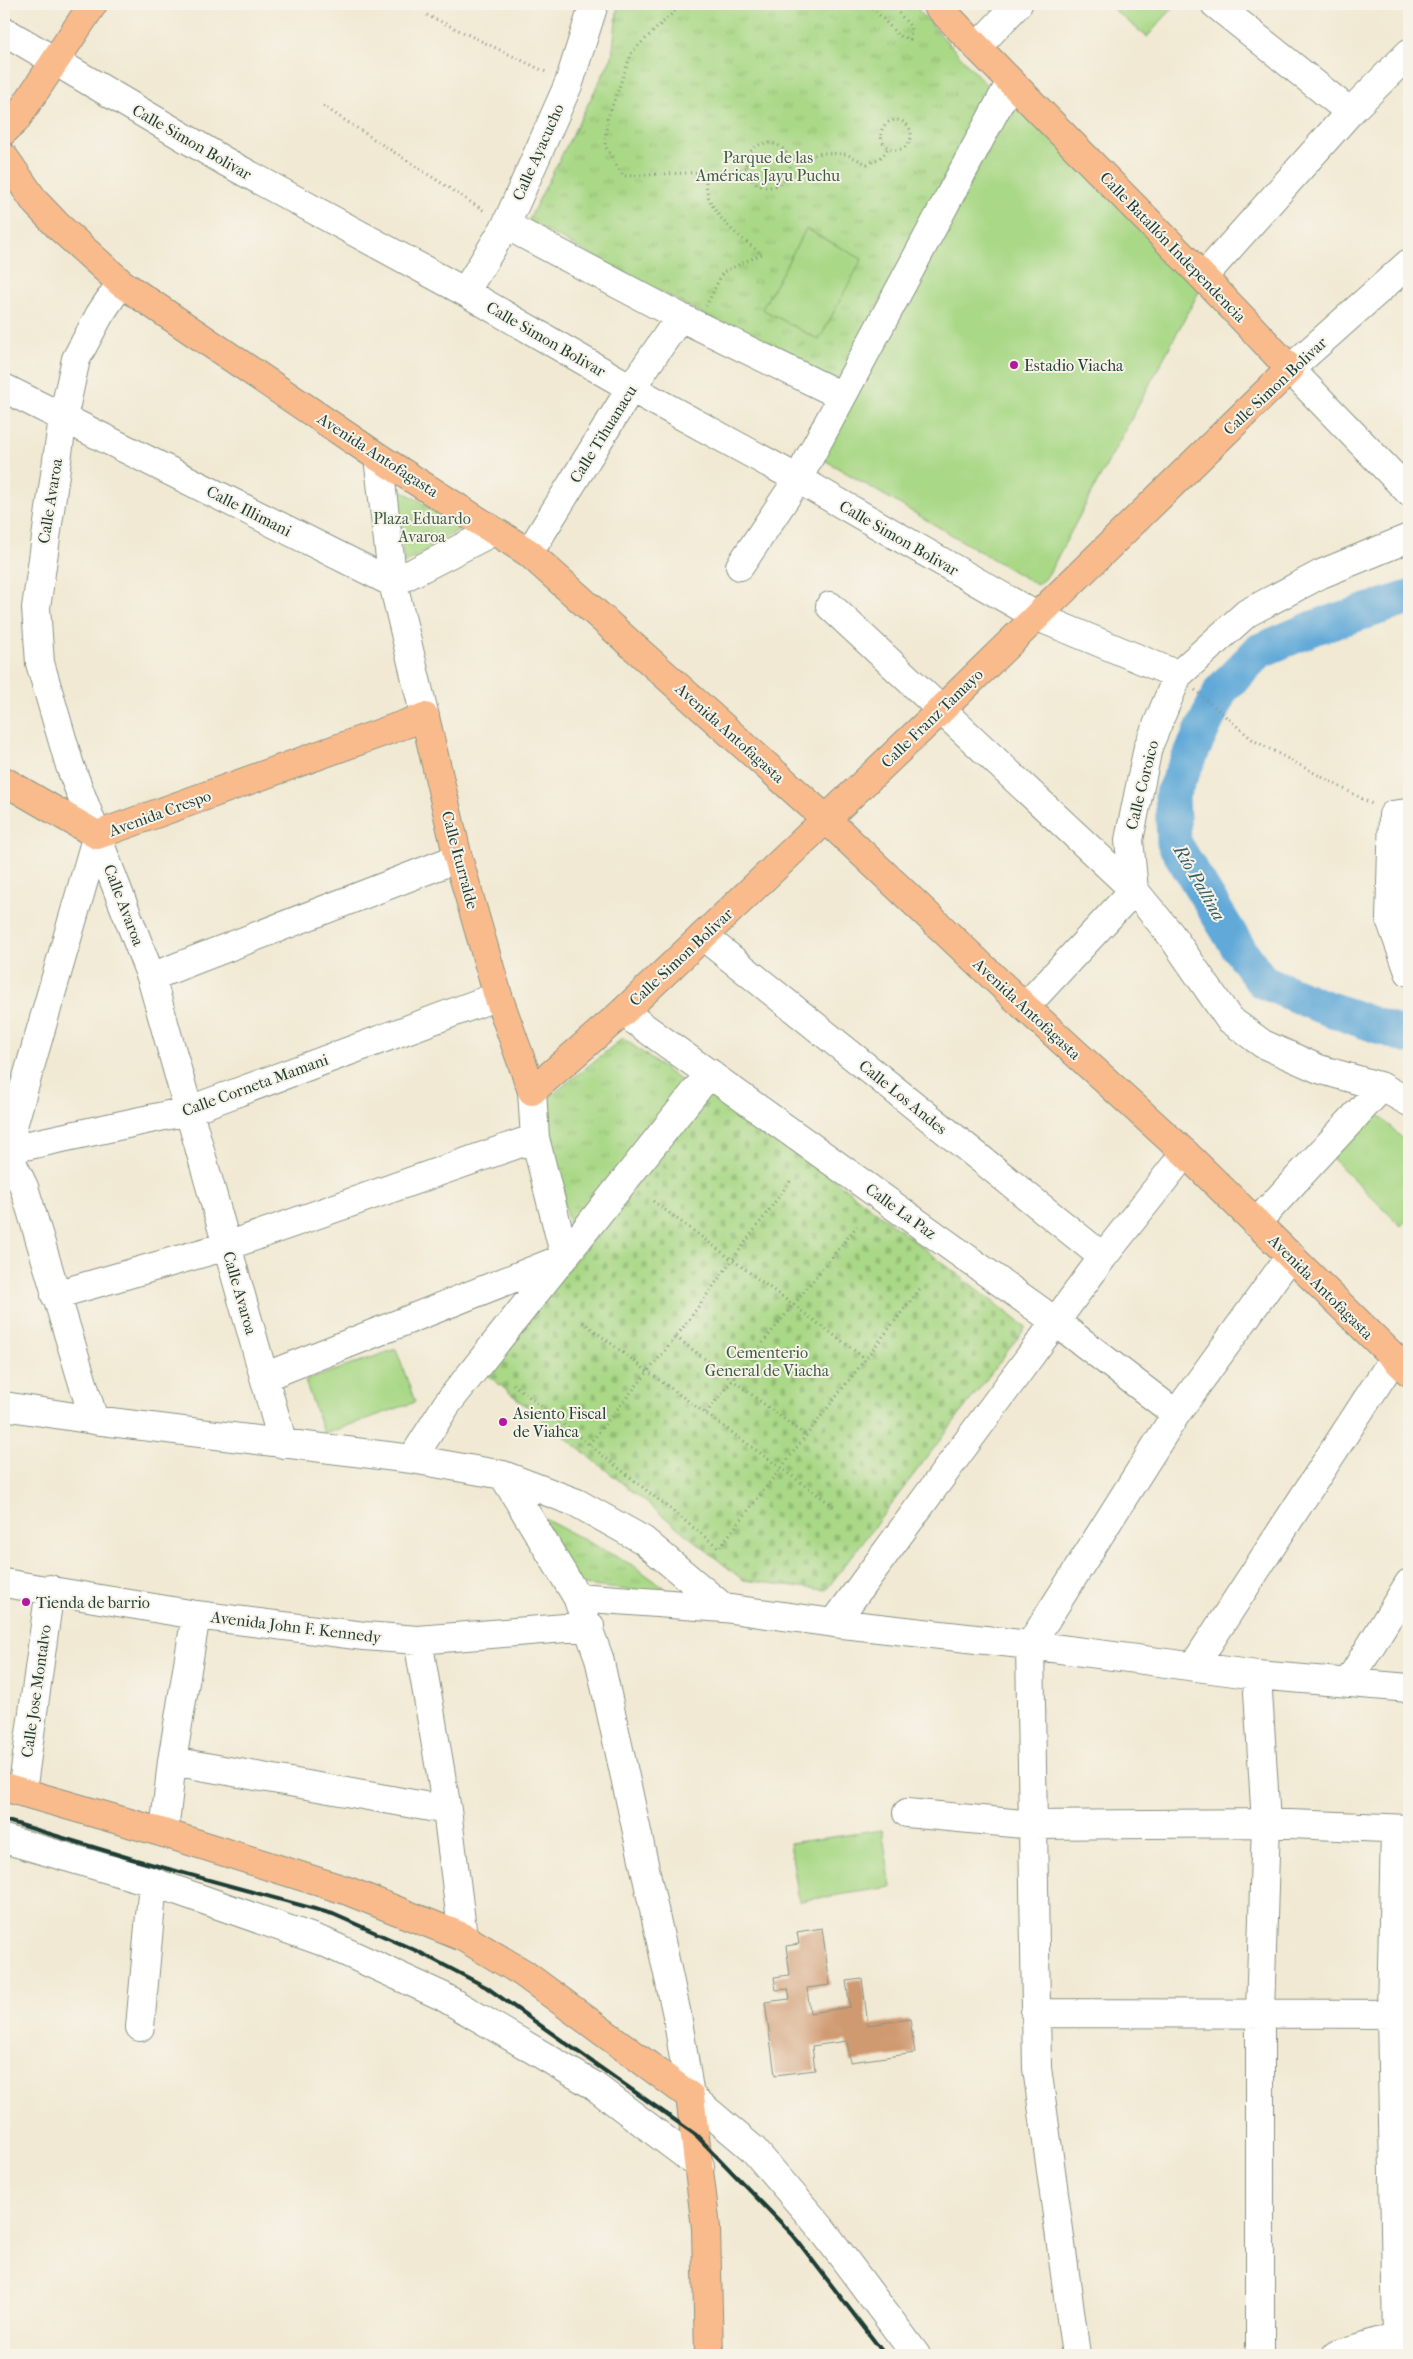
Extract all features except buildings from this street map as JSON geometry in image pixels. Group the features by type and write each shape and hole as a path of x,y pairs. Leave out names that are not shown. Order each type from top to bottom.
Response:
{"main road":[{"path":"4,131 15,121 93,4"},
{"name":"Calle Batallón Independencia","path":"936,4 1010,83 1204,276 1290,369"},
{"name":"Avenida Antofagasta","path":"4,157 36,203 59,227 121,283 378,457 529,553 826,819 1025,1008 1185,1153 1402,1365"},
{"name":"Calle Simon Bolivar","path":"1038,618 1290,369"},
{"name":"Calle Franz Tamayo","path":"826,819 1038,618"},
{"name":"Avenida Crespo","path":"97,835 425,717"},
{"name":"Calle Iturralde","path":"425,717 458,858 498,996 532,1092"},
{"path":"4,780 97,835"},
{"name":"Calle Simon Bolivar","path":"532,1092 623,1012 826,819"},
{"path":"13,1790 348,1891 463,1937 523,1973 690,2096 700,2166 706,2228 709,2355"}],"street":[{"name":"Calle Ayacucho","path":"465,292 506,225 568,83 594,4"},
{"path":"977,47 1018,4"},
{"path":"1215,4 1350,112"},
{"name":"Calle Simon Bolivar","path":"4,32 226,162 465,292 631,388 798,479 1038,618 1186,683"},
{"path":"1204,276 1350,112 1409,52"},
{"path":"740,566 798,479 1010,83"},
{"path":"506,225 688,321 842,396"},
{"name":"Calle Simon Bolivar","path":"1290,369 1409,264"},
{"name":"Calle Avaroa","path":"121,283 100,314 76,359 63,418 36,608 40,663 70,766 151,977 187,1111 283,1444"},
{"name":"Calle Tihuanacu","path":"529,553 631,388 688,321"},
{"name":"Calle Batallón Independencia","path":"1290,369 1409,492"},
{"name":"Calle Illimani","path":"4,388 393,583"},
{"name":"Calle Iturralde","path":"378,457 393,583 425,717"},
{"path":"393,583 494,531"},
{"name":"Calle Coroico","path":"1134,890 1129,840 1148,747 1186,683 1247,613 1321,574 1409,538"},
{"path":"830,606 1134,890 1171,935 1229,1019 1263,1044 1319,1069 1382,1087 1409,1102"},
{"path":"1401,814 1390,919 1409,972"},
{"name":"Avenida Crespo","path":"5,1154 97,835"},
{"path":"151,977 458,858"},
{"path":"1025,1008 1134,890"},
{"name":"Calle Los Andes","path":"704,936 1102,1257"},
{"name":"Calle Corneta Mamani","path":"5,1154 187,1111 498,996"},
{"name":"Calle La Paz","path":"623,1012 1056,1322 1176,1414"},
{"path":"412,1459 448,1404 710,1073"},
{"path":"1256,1223 1382,1087"},
{"name":"Calle Iturralde","path":"532,1092 535,1138 566,1257"},
{"path":"55,1295 227,1246 535,1138"},
{"path":"834,1623 1102,1257 1185,1153"},
{"path":"5,1154 24,1187 94,1420"},
{"path":"1076,2355 1037,2068 1030,1645 1176,1414 1291,1255"},
{"path":"264,1377 566,1257"},
{"path":"1194,1667 1402,1365"},
{"path":"4,1406 94,1420 412,1459 503,1475 577,1503 643,1540 724,1608"},
{"path":"503,1475 577,1597 590,1626 599,1658 677,2015 690,2096 759,2156 821,2228 916,2355"},
{"name":"Avenida John F. Kennedy","path":"4,1583 50,1589 196,1615 364,1636 418,1640 590,1626"},
{"path":"1348,1683 1409,1583"},
{"name":"Calle Jose Montalvo","path":"13,1790 50,1589"},
{"path":"577,1597 724,1608 1257,1675 1409,1688"},
{"path":"164,1834 172,1761 196,1615"},
{"path":"418,1640 447,1810 463,1937"},
{"path":"1257,1675 1266,1823 1260,2013 1260,2355"},
{"path":"172,1761 447,1810"},
{"path":"907,1813 1032,1825 1266,1823 1402,1829 1400,2014 1403,2336 1336,2355"},
{"path":"4,1839 153,1882 324,1942 442,1996 593,2085 700,2166"},
{"path":"140,2027 153,1882"},
{"path":"1035,2013 1400,2014"}],"path":[{"path":"682,4 632,52 607,120 605,146 623,176 747,170"},
{"path":"869,4 899,36 910,39 911,27 891,4"},
{"path":"427,15 568,83"},
{"path":"323,106 506,225"},
{"path":"898,120 903,122 909,129 909,142 902,149 888,148 882,140 882,130 888,122 898,120"},
{"path":"767,143 781,148 790,160 790,167 785,180 773,187 759,186 749,176 747,170 746,162 753,149 767,143"},
{"path":"790,160 823,153 846,154 867,164 882,157 888,148"},
{"path":"688,321 723,272 762,254 735,233 723,220 708,196 705,172"},
{"path":"1186,683 1253,740 1401,814"},
{"path":"589,1444 676,1337 792,1180"},
{"path":"653,1201 866,1359"},
{"path":"706,1413 857,1226"},
{"path":"513,1384 719,1548 922,1286"},
{"path":"583,1322 647,1371 836,1508"},
{"path":"676,1337 806,1436"}],"green space":[{"name":"Parque de las Américas Jayu Puchu","path":"618,4 913,4 991,90 836,385 528,221 612,57"},
{"path":"1107,4 1176,4 1147,37"},
{"name":"Estadio Viacha","path":"1015,100 1201,288 1048,575 1037,585 821,458"},
{"path":"806,229 862,259 819,340 762,309"},
{"name":"Plaza Eduardo Avaroa","path":"396,487 463,527 404,564"},
{"path":"623,1038 693,1090 571,1230 537,1107"},
{"name":"Cementerio General de Viacha","path":"709,1093 724,1095 1026,1327 826,1590 743,1580 485,1373"},
{"path":"1375,1111 1409,1145 1409,1218 1401,1226 1330,1156"},
{"path":"396,1349 415,1402 324,1434 305,1381"},
{"path":"533,1513 634,1566 674,1595 574,1584"},
{"path":"882,1830 891,1887 799,1901 790,1843"}],"waterway":[{"name":"Río Pallina","path":"1409,598 1316,627 1259,651 1221,690 1172,794 1174,843 1239,949 1262,981 1318,1005 1409,1037"}],"railway":[{"path":"4,1820 136,1860 333,1914 417,1951 486,1987 696,2135 793,2235 885,2355"}],"place":[{"name":"Estadio Viacha","path":"1014,365"},
{"name":"Asiento Fiscal de Viahca","path":"503,1422"},
{"name":"Tienda de barrio","path":"26,1602"}]}
